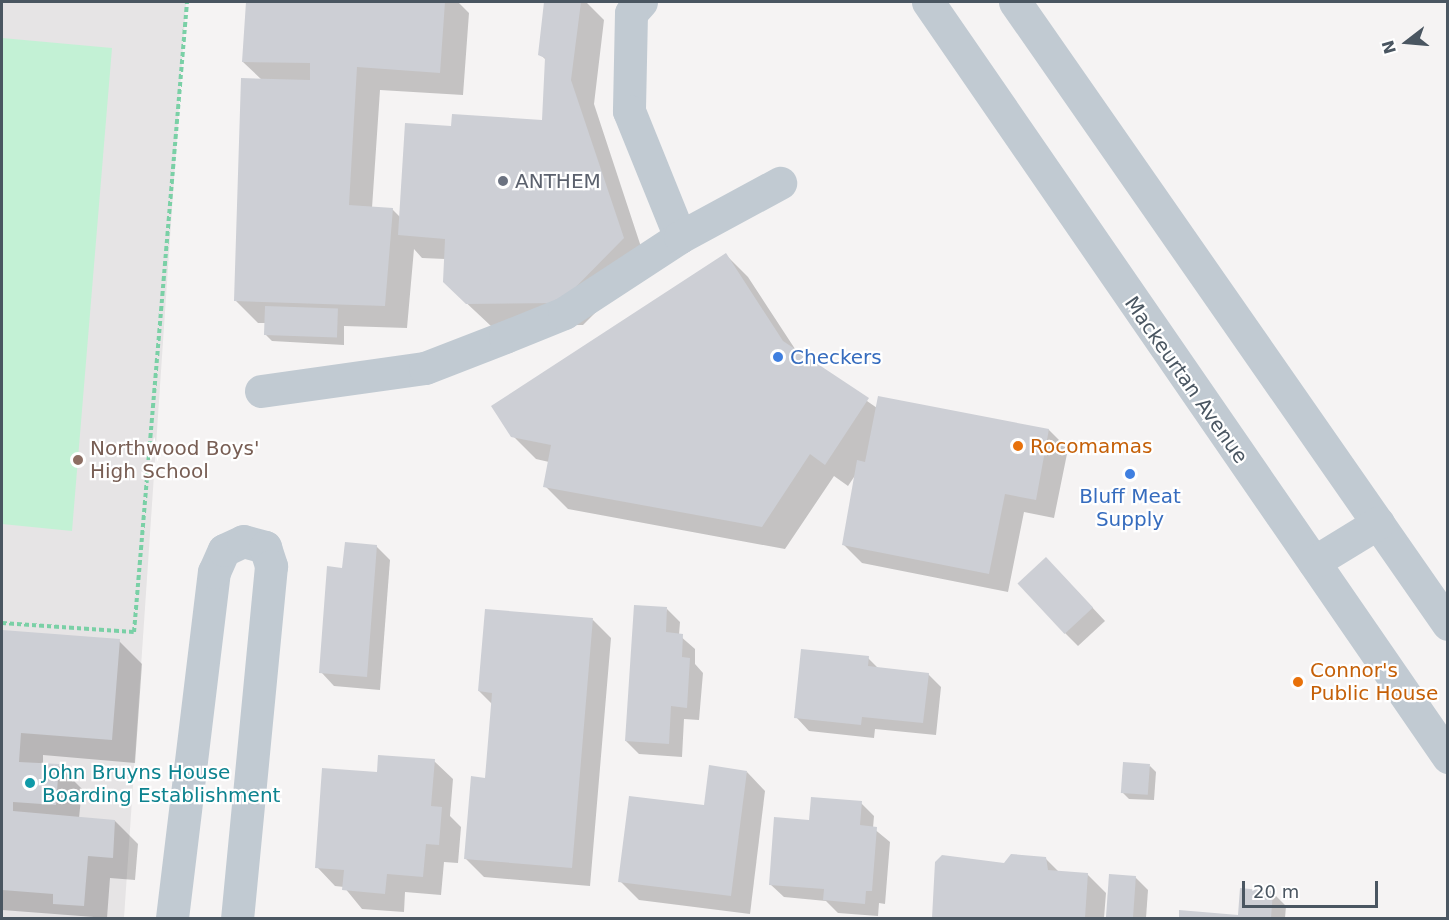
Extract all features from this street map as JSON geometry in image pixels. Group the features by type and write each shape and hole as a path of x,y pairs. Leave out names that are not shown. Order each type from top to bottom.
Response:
{"street":[{"path":"640,2 631,13 629,111 680,237"},
{"name":"Mackeurtan Avenue","path":"928,2 1162,347 1314,561 1448,757"},
{"path":"1015,2 1448,624"},
{"path":"261,391 425,368 564,313 680,237 780,183"},
{"path":"1314,561 1378,523"},
{"path":"172,918 214,572 224,550 243,541 265,548 271,566 237,918"}],"path":[{"path":"2,623 134,632 187,2"}],"shaded area":[{"name":"Northwood Boys' High School","path":"2,2 186,2 124,918 2,918"}],"green space":[{"path":"2,38 112,48 72,531 2,524"}],"building":[{"path":"246,2 445,2 440,73 357,67 349,205 393,208 385,306 234,301 241,78 310,80 310,63 242,62"},
{"name":"ANTHEM","path":"544,2 581,2 571,80 624,238 560,303 466,304 443,282 445,239 398,235 405,123 451,126 452,114 542,120 545,58 538,55"},
{"path":"726,253 783,341 869,398 825,465 810,454 762,527 543,487 551,445 511,437 491,406"},
{"path":"265,306 338,309 337,338 264,335"},
{"path":"878,396 1049,429 1036,500 1005,494 989,574 842,545 857,460 865,462"},
{"path":"345,542 377,545 367,677 319,673 327,566 342,568"},
{"path":"1046,557 1093,607 1065,634 1017,584"},
{"path":"634,605 667,607 666,632 683,634 682,657 690,658 687,708 671,706 669,744 625,741"},
{"path":"485,609 593,618 572,868 464,859 471,776 485,778 492,693 478,691"},
{"name":"John Bruyns House Boarding Establishment","path":"2,630 120,639 112,740 21,733 19,762 59,764 56,805 13,802 13,811 115,820 113,858 88,856 84,906 53,904 53,894 2,890"},
{"path":"801,649 869,656 868,666 929,673 923,723 862,717 861,725 794,718"},
{"path":"378,755 435,759 431,806 442,807 439,845 426,844 423,877 387,874 385,894 342,890 344,870 315,868 322,768 377,772"},
{"path":"1123,762 1150,764 1148,795 1121,793"},
{"path":"709,765 747,771 731,896 618,882 629,796 704,805"},
{"path":"811,797 862,801 860,825 877,827 872,891 866,891 865,904 823,900 824,889 769,885 774,817 809,820"},
{"path":"1011,854 1046,857 1048,870 1088,873 1085,918 932,918 935,862 942,855 1004,863"},
{"path":"1109,874 1136,876 1133,918 1106,918"},
{"path":"1240,888 1273,891 1271,918 1179,918 1179,910 1238,915"}],"place":[{"name":"ANTHEM","path":"503,181"},
{"name":"Checkers","path":"778,357"},
{"name":"Rocomamas","path":"1018,446"},
{"name":"Northwood Boys' High School","path":"78,460"},
{"name":"Bluff Meat Supply","path":"1130,474"},
{"name":"Connor's Public House","path":"1298,682"},
{"name":"John Bruyns House Boarding Establishment","path":"30,783"}]}
